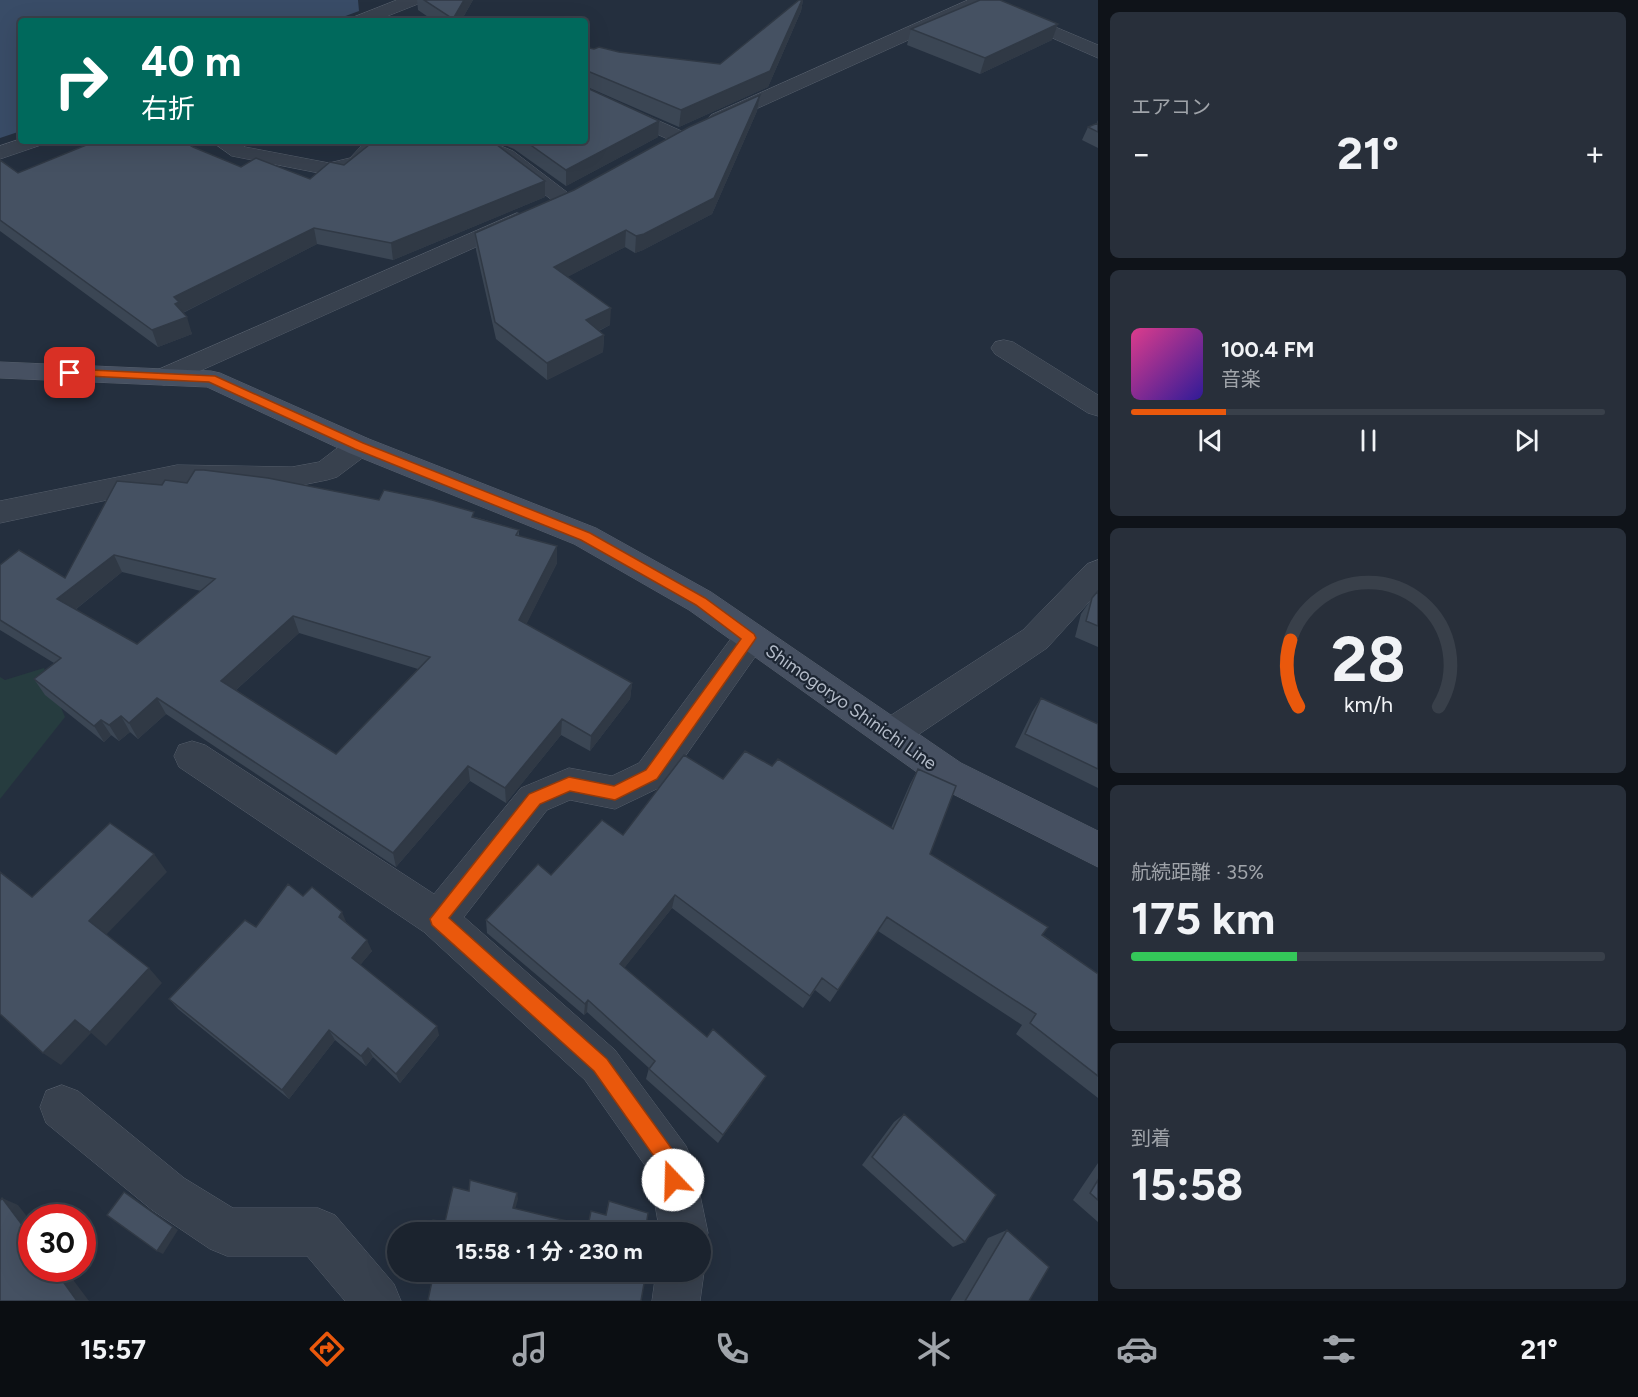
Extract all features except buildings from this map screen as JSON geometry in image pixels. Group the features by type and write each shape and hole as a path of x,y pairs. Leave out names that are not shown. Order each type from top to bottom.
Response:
{"main road":[{"name":"Shimogoryo Shinichi Line","path":"0,370 211,379 359,446 585,536 700,601 948,774 1098,850"}],"street":[{"path":"658,148 982,0 1098,52"},
{"path":"368,18 395,8 413,8"},
{"path":"588,95 679,137"},
{"path":"0,153 25,144"},
{"path":"226,144 239,152 329,169 357,162 375,144"},
{"path":"478,144 506,155 565,199"},
{"path":"164,377 565,199 585,188"},
{"path":"1004,348 1098,407"},
{"path":"0,512 177,475 292,477 327,470 359,446"},
{"path":"891,734 1035,639 1098,572"},
{"path":"438,919 534,799 569,784 615,793 652,774 750,638"},
{"path":"192,756 438,919 600,1065 670,1162 682,1222"},
{"path":"62,1107 168,1194 227,1232 318,1232 377,1301"},
{"path":"676,1301 679,1282"}],"green space":[{"path":"44,668 65,717 0,799 0,677 5,680"}],"water":[{"path":"0,0 358,0 359,11 340,18 18,18 18,132 0,138"}],"route":[{"path":"70,373 211,379 359,446 585,536 700,601 750,638 652,774 615,793 569,784 534,799 438,919 600,1065 670,1162 673,1180"}]}
